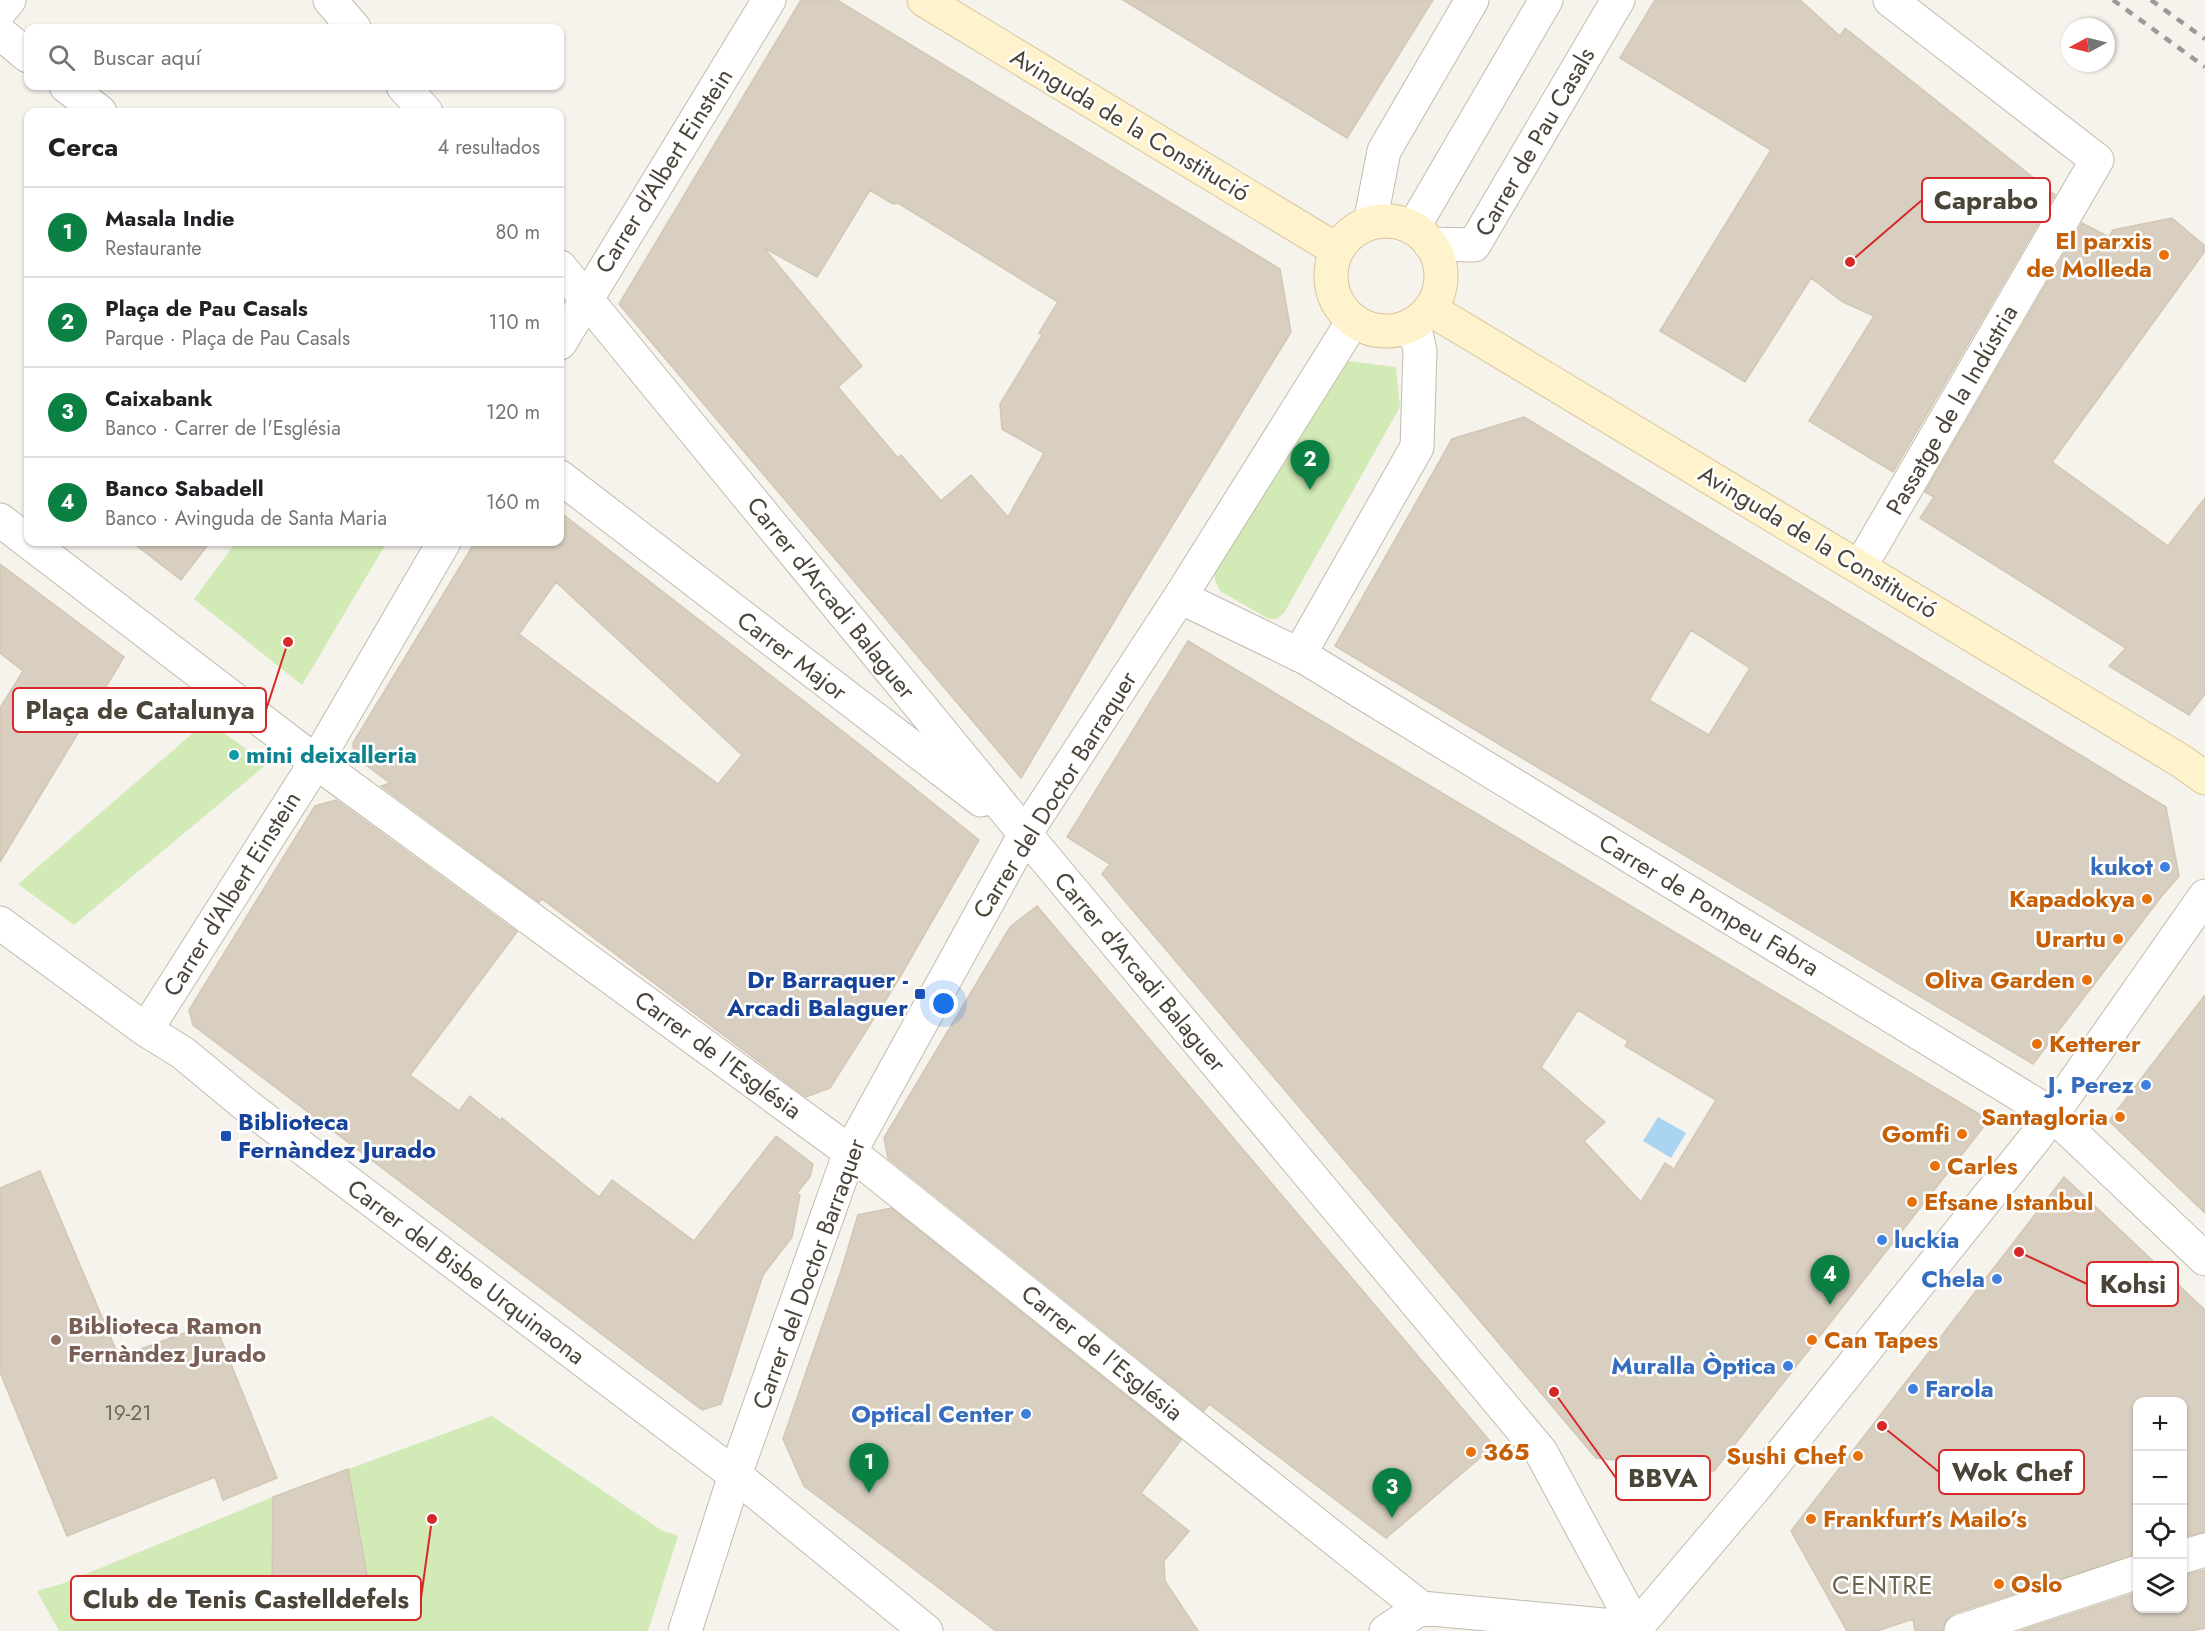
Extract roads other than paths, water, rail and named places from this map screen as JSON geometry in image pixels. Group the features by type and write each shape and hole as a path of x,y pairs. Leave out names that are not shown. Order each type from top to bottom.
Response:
{"street":[{"path":"0,11 9,0"},
{"path":"330,0 351,24"},
{"name":"Carrer d'Albert Einstein","path":"564,336 769,0"},
{"name":"Avinguda de la Constitució","path":"924,0 1337,250"},
{"path":"1370,223 1383,151 1472,0"},
{"path":"1421,236 1546,0"},
{"name":"Carrer de Pau Casals","path":"1421,236 1474,245 1618,0"},
{"name":"Passatge de la Indústria","path":"1860,567 2097,160 1890,0"},
{"path":"0,33 24,53"},
{"path":"71,90 95,108"},
{"path":"407,90 422,108"},
{"path":"1299,655 1417,447 1422,317 1440,287 1440,265 1421,236 1389,221 1370,223 1349,235 1337,250 1331,269 1332,291 1338,305 1353,321 1370,330 1398,331 1422,317"},
{"name":"Carrer d'Arcadi Balaguer","path":"564,272 1025,834 1541,1452 1643,1630"},
{"name":"Avinguda de la Constitució","path":"1422,317 1860,567 2170,754 2205,778"},
{"name":"Carrer del Doctor Barraquer","path":"685,1631 735,1475 850,1152 1025,834 1180,597 1353,321"},
{"name":"Carrer Major","path":"564,480 1025,834"},
{"name":"Carrer de l'Església","path":"0,520 24,538"},
{"name":"Carrer de l'Església","path":"34,546 316,762 850,1152 1421,1608"},
{"name":"Carrer d'Albert Einstein","path":"146,1030 316,762 442,546"},
{"name":"Carrer de Pompeu Fabra","path":"1180,597 1299,655 2053,1115 2205,1259"},
{"path":"1386,1631 1421,1608 1643,1630 2053,1115 2205,896"},
{"name":"Carrer del Bisbe Urquinaona","path":"0,923 146,1030 183,1053 248,1106 735,1475 926,1631"},
{"path":"2187,1555 2205,1550"},
{"path":"1961,1631 2133,1574"}],"water":[{"path":"1658,1117 1686,1133 1671,1158 1643,1141"}],"railway":[{"path":"2113,0 2205,67"},
{"path":"2151,0 2205,39"}],"place":[{"name":"El parxis de Molleda","path":"2164,255"},
{"name":"Caprabo","path":"1850,262"},
{"name":"Plaça de Pau Casals","path":"1310,490"},
{"name":"Plaça de Catalunya","path":"288,642"},
{"name":"mini deixalleria","path":"234,755"},
{"name":"kukot","path":"2165,867"},
{"name":"Kapadokya","path":"2147,899"},
{"name":"Urartu","path":"2118,939"},
{"name":"Oliva Garden","path":"2087,980"},
{"name":"Dr Barraquer - Arcadi Balaguer","path":"920,994"},
{"name":"Ketterer","path":"2037,1044"},
{"name":"J. Perez","path":"2146,1085"},
{"name":"Santagloria","path":"2120,1117"},
{"name":"Gomfi","path":"1962,1134"},
{"name":"Biblioteca Fernàndez Jurado","path":"226,1136"},
{"name":"Carles","path":"1935,1166"},
{"name":"Efsane Istanbul","path":"1912,1202"},
{"name":"luckia","path":"1882,1240"},
{"name":"Kohsi","path":"2019,1252"},
{"name":"Chela","path":"1997,1279"},
{"name":"Banco Sabadell","path":"1830,1305"},
{"name":"Biblioteca Ramon Fernàndez Jurado","path":"56,1340"},
{"name":"Can Tapes","path":"1812,1340"},
{"name":"Muralla Òptica","path":"1788,1366"},
{"name":"Farola","path":"1913,1389"},
{"name":"BBVA","path":"1554,1392"},
{"name":"Optical Center","path":"1026,1414"},
{"name":"Wok Chef","path":"1882,1426"},
{"name":"365","path":"1471,1452"},
{"name":"Sushi Chef","path":"1858,1456"},
{"name":"Masala Indie","path":"869,1493"},
{"name":"Caixabank","path":"1392,1518"},
{"name":"Club de Tenis Castelldefels","path":"432,1519"},
{"name":"Frankfurt’s Mailo’s","path":"1811,1519"},
{"name":"Oslo","path":"1999,1584"}],"district":[{"name":"CENTRE","path":"1883,1585"}]}
